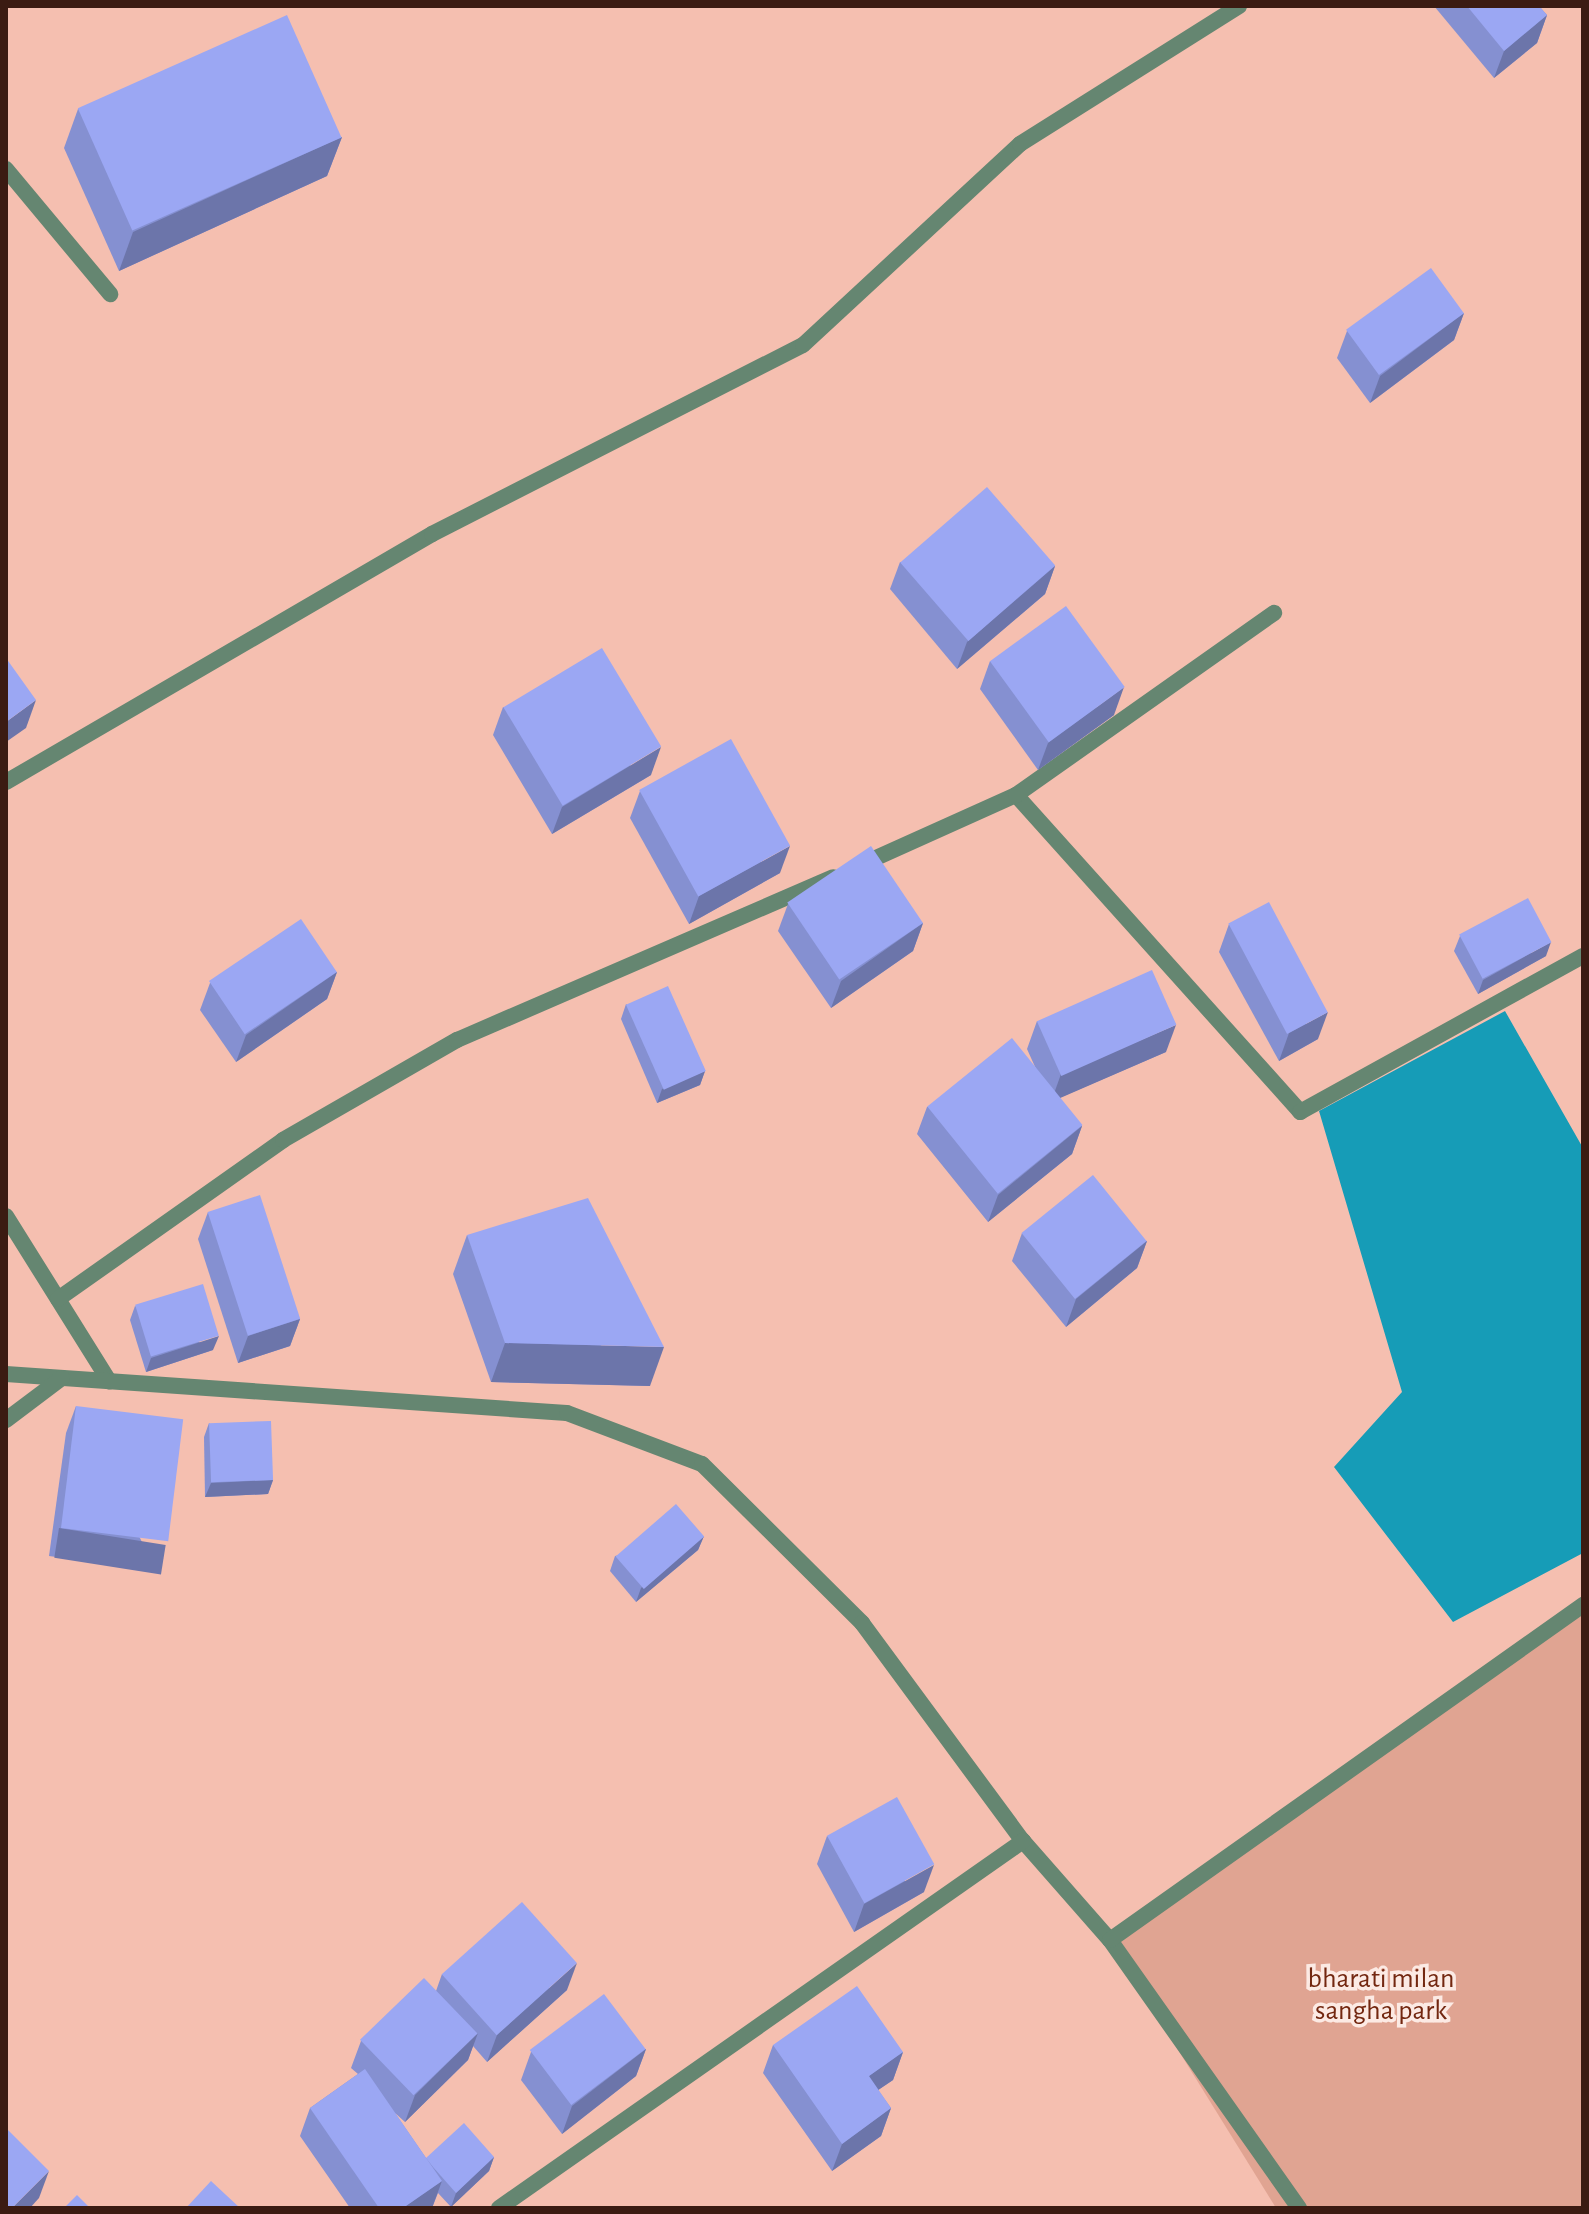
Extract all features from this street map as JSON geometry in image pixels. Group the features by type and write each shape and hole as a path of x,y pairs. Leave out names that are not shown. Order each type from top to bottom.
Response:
{"street":[{"path":"6,782 432,534 803,345 1020,144 1232,8"},
{"path":"6,169 110,294"},
{"path":"58,1299 283,1140 457,1040 1016,795 1274,613"},
{"path":"1016,795 1300,1112 1583,956"},
{"path":"6,1216 109,1381"},
{"path":"6,1374 567,1413 702,1464 862,1623 1023,1841 1110,1940 1299,2208"},
{"path":"6,1420 62,1378"},
{"path":"1110,1940 1583,1605"},
{"path":"499,2208 1023,1841"}],"green space":[{"name":"bharati milan sangha park","path":"1583,1605 1583,2208 1276,2208 1110,1940"}],"water":[{"path":"1505,1011 1583,1148 1583,1553 1453,1622 1334,1467 1402,1392 1319,1111"}],"building":[{"path":"1467,6 1539,6 1547,15 1504,51"},
{"path":"287,15 342,137 132,231 78,108"},
{"path":"1431,268 1464,313 1379,375 1346,330"},
{"path":"987,487 1055,565 968,641 900,562"},
{"path":"1066,606 1125,687 1049,742 990,661"},
{"path":"602,648 661,747 563,806 503,707"},
{"path":"6,658 36,700 6,722"},
{"path":"731,739 790,846 698,897 639,790"},
{"path":"871,846 923,923 839,980 787,902"},
{"path":"1528,898 1551,942 1483,979 1459,935"},
{"path":"1269,902 1328,1012 1287,1034 1228,924"},
{"path":"301,919 337,972 245,1034 209,981"},
{"path":"1152,970 1176,1025 1061,1076 1037,1021"},
{"path":"668,986 706,1071 664,1090 626,1005"},
{"path":"1012,1038 1082,1125 998,1194 927,1107"},
{"path":"1093,1175 1146,1241 1075,1299 1022,1233"},
{"path":"260,1195 300,1319 248,1336 208,1212"},
{"path":"588,1198 664,1347 505,1343 467,1235"},
{"path":"203,1284 219,1336 151,1356 135,1305"},
{"path":"76,1406 183,1419 168,1541 61,1528"},
{"path":"271,1421 273,1480 211,1482 209,1423"},
{"path":"676,1504 704,1536 644,1589 616,1556"},
{"path":"897,1797 934,1864 864,1903 827,1836"},
{"path":"522,1902 577,1963 497,2035 442,1974"},
{"path":"424,1978 477,2033 413,2095 360,2040"},
{"path":"857,1986 903,2052 869,2076 891,2108 842,2144 773,2045"},
{"path":"604,1994 646,2049 571,2105 530,2050"},
{"path":"365,2069 442,2181 403,2208 379,2208 310,2108"},
{"path":"464,2123 494,2157 456,2193 426,2158"},
{"path":"6,2128 49,2171 12,2208 6,2208"},
{"path":"211,2181 240,2208 186,2208"},
{"path":"77,2195 90,2208 64,2208"}]}
